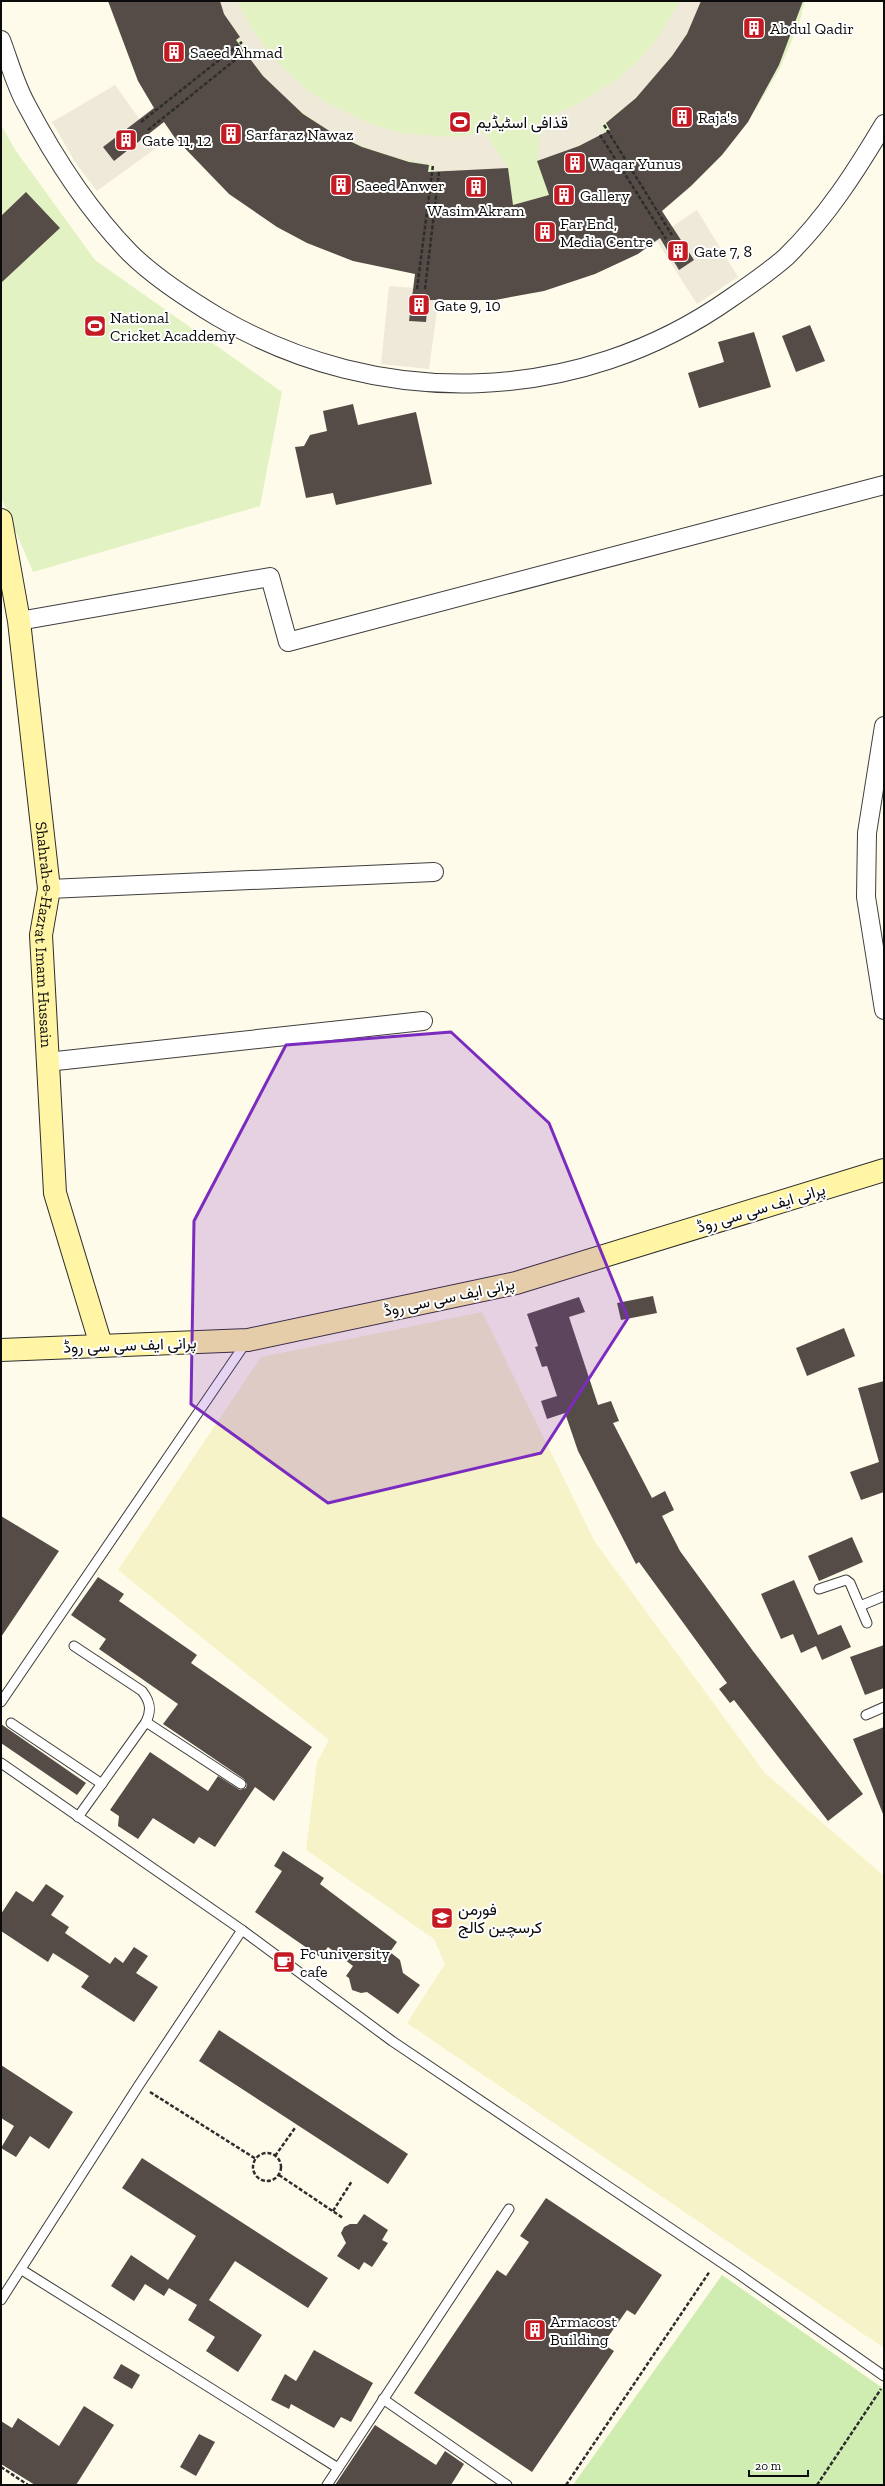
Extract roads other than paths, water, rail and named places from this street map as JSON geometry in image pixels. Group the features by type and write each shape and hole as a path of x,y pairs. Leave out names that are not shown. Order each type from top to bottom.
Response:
{"street":[{"path":"1,40 24,101 83,198 131,254 188,299 246,333 286,351 357,372 394,379 441,384 477,384 525,379 589,368 634,352 687,326 730,299 785,257 824,214 850,180 884,124"},
{"path":"20,621 270,578 288,642 884,485"},
{"name":"Shahrah-e-Hazrat Imam Hussain","path":"1,520 20,621 49,888 41,935 55,1193 101,1345"},
{"path":"884,726 867,833 866,897 884,1010"},
{"path":"49,888 434,872"},
{"path":"47,1062 423,1021"},
{"name":"پرانی ایف سی سی روڈ","path":"1,1350 248,1340 516,1283 884,1170"}],"lane":[{"path":"1,1702 248,1340"},
{"path":"819,1589 846,1580 850,1583 867,1623"},
{"path":"860,1606 884,1596"},
{"path":"74,1646 142,1691 149,1702 149,1715 146,1722 78,1817"},
{"path":"866,1715 884,1708"},
{"path":"146,1722 241,1784"},
{"path":"11,1723 102,1784"},
{"path":"1,1763 242,1930 392,2041 718,2259 884,2376"},
{"path":"1,2300 22,2270 139,2085 242,1930"},
{"path":"327,2485 509,2209"},
{"path":"22,2270 338,2468"},
{"path":"383,2399 507,2485"}],"place":[{"name":"Abdul Qadir","path":"754,28"},
{"name":"Saeed Ahmad","path":"174,52"},
{"name":"Raja's","path":"682,117"},
{"name":"قذافی اسٹیڈیم","path":"460,122"},
{"name":"Sarfaraz Nawaz","path":"231,134"},
{"name":"Gate 11, 12","path":"126,140"},
{"name":"Waqar Yunus","path":"575,163"},
{"name":"Saeed Anwer","path":"341,185"},
{"name":"Wasim Akram","path":"476,187"},
{"name":"Gallery","path":"564,195"},
{"name":"Far End, Media Centre","path":"545,232"},
{"name":"Gate 7, 8","path":"678,251"},
{"name":"Gate 9, 10","path":"419,305"},
{"name":"National Cricket Acaddemy","path":"95,326"},
{"name":"فورمن کرسچین کالج","path":"442,1918"},
{"name":"Fc university cafe","path":"284,1962"},
{"name":"Armacost Building","path":"535,2330"}]}
